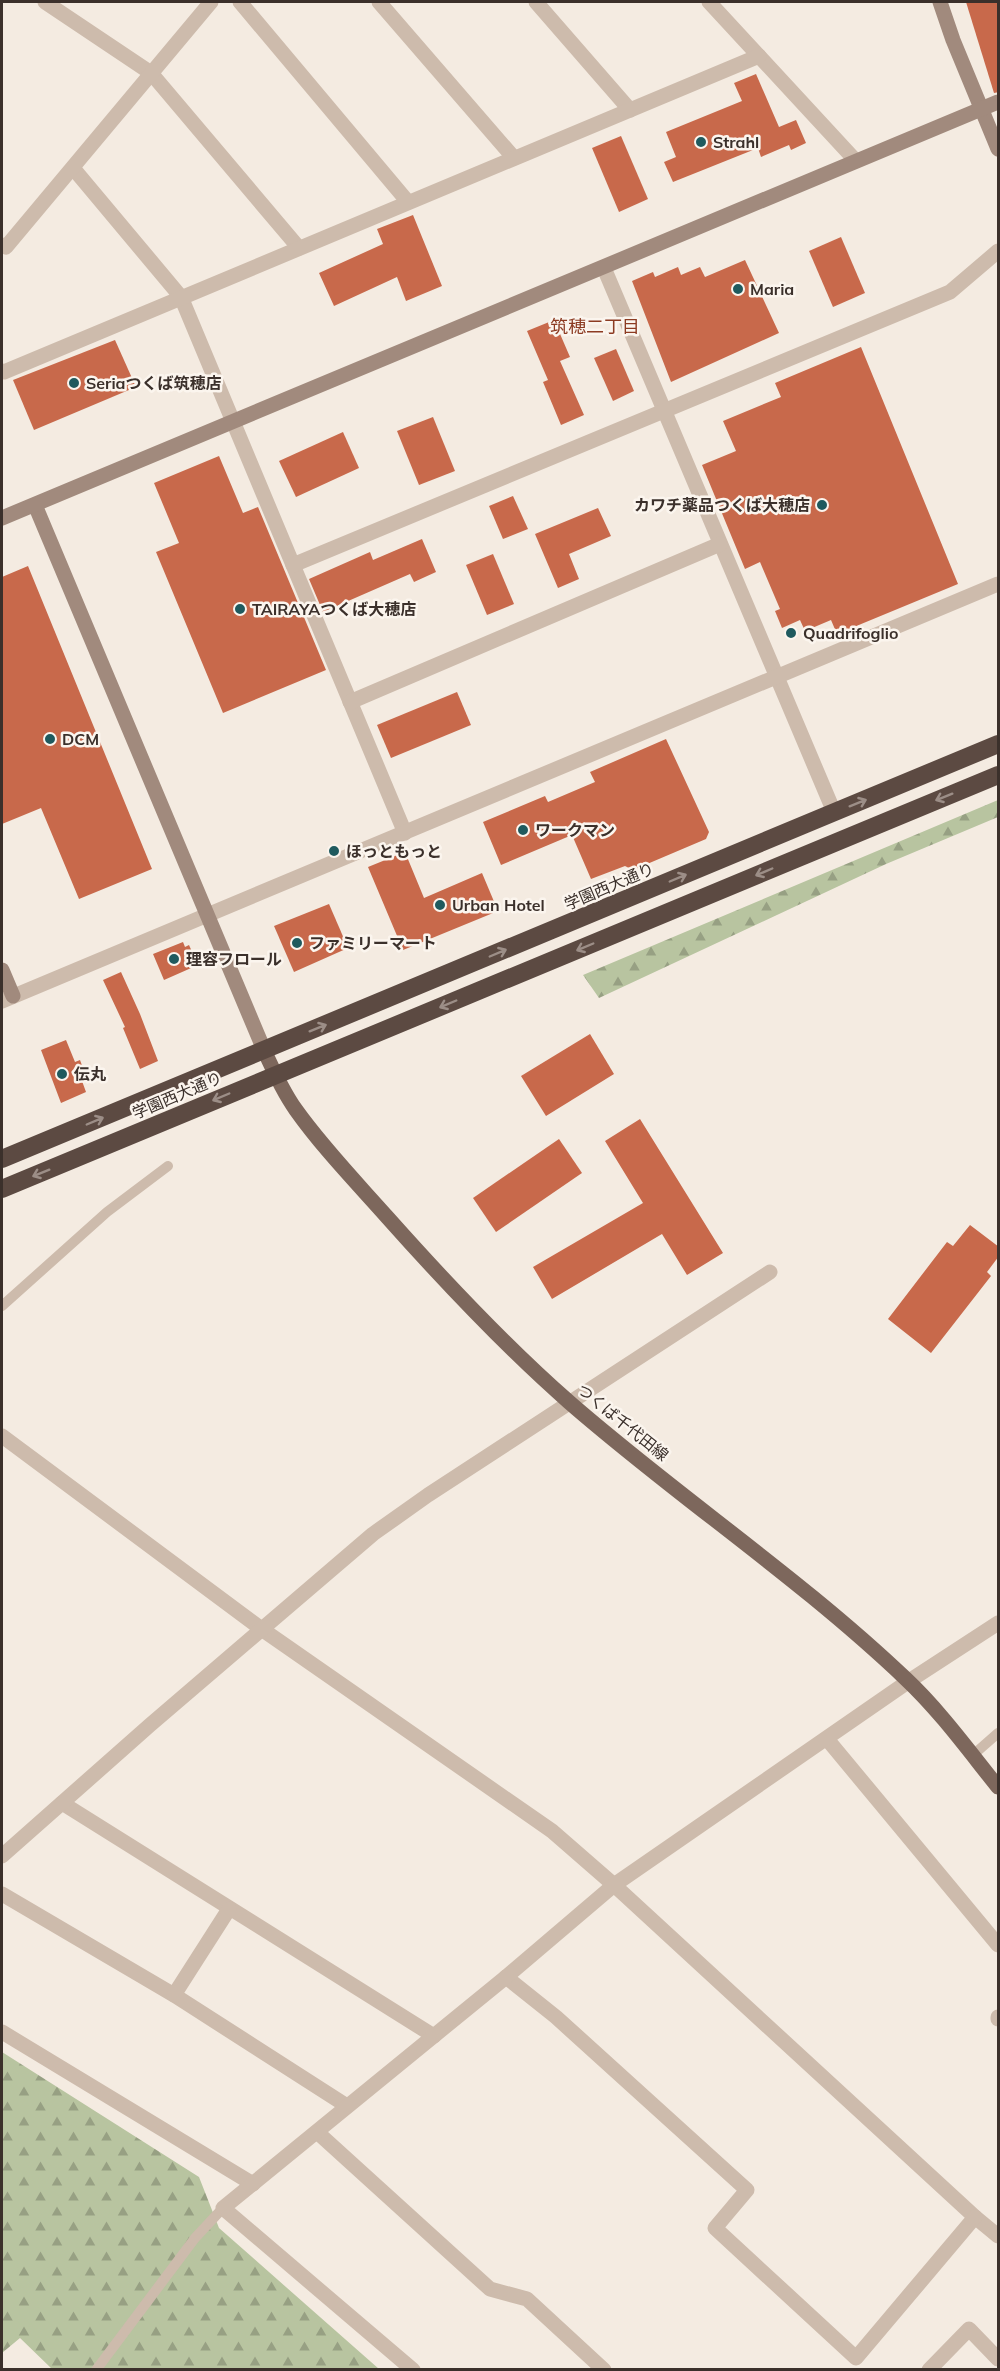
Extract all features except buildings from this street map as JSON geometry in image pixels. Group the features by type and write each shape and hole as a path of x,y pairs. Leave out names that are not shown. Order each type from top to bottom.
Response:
{"highway":[{"name":"学園西大通り","path":"2,1159 999,744"},
{"name":"学園西大通り","path":"2,1189 999,775"}],"main road":[{"name":"つくば千代田線","path":"264,1050 295,1109 314,1134 415,1248 516,1353 631,1454 792,1578 909,1681 999,1787"}],"street":[{"path":"45,2 152,73 299,248"},
{"path":"2,245 6,247 211,2"},
{"path":"240,2 408,202"},
{"path":"379,2 514,158"},
{"path":"536,2 630,110"},
{"path":"709,2 856,161"},
{"path":"940,2 981,110 999,149"},
{"path":"2,371 759,56"},
{"path":"2,518 999,102"},
{"path":"73,168 181,297 405,833"},
{"path":"293,565 950,292 999,251"},
{"path":"603,268 834,813"},
{"path":"35,505 264,1050"},
{"path":"350,702 720,544"},
{"path":"2,970 7,999 999,584"},
{"path":"2,1856 150,1725 373,1534 428,1495 770,1272"},
{"path":"2,1436 263,1630 552,1831 614,1885 975,2217 999,2236"},
{"path":"413,2370 223,2208 506,1977 614,1885 909,1681 999,1623"},
{"path":"828,1738 999,1945"},
{"path":"62,1803 434,2036"},
{"path":"2,1894 174,1995 347,2106"},
{"path":"174,1995 229,1909"},
{"path":"506,1977 556,2017 747,2190 715,2229 856,2358 975,2217"},
{"path":"2,2032 253,2184"},
{"path":"317,2132 490,2289 526,2299 604,2370"},
{"path":"929,2370 969,2329 999,2359"}],"lane":[{"path":"2,1306 107,1212 168,1166"},
{"path":"973,1755 999,1732"},
{"path":"96,2370 195,2238 223,2208"}],"green space":[{"path":"998,800 998,817 886,864 599,998 583,975"},
{"path":"2,2052 199,2177 219,2228 379,2369 52,2369 20,2338 2,2353"}],"place":[{"name":"Strahl","path":"701,142"},
{"name":"Maria","path":"738,289"},
{"name":"Seriaつくば筑穂店","path":"74,383"},
{"name":"カワチ薬品つくば大穂店","path":"822,505"},
{"name":"TAIRAYAつくば大穂店","path":"240,609"},
{"name":"Quadrifoglio","path":"791,633"},
{"name":"DCM","path":"50,739"},
{"name":"ワークマン","path":"523,830"},
{"name":"ほっともっと","path":"334,851"},
{"name":"Urban Hotel","path":"440,905"},
{"name":"ファミリーマート","path":"297,943"},
{"name":"理容フロール","path":"174,959"},
{"name":"伝丸","path":"62,1074"}],"district":[{"name":"筑穂二丁目","path":"595,326"}]}
